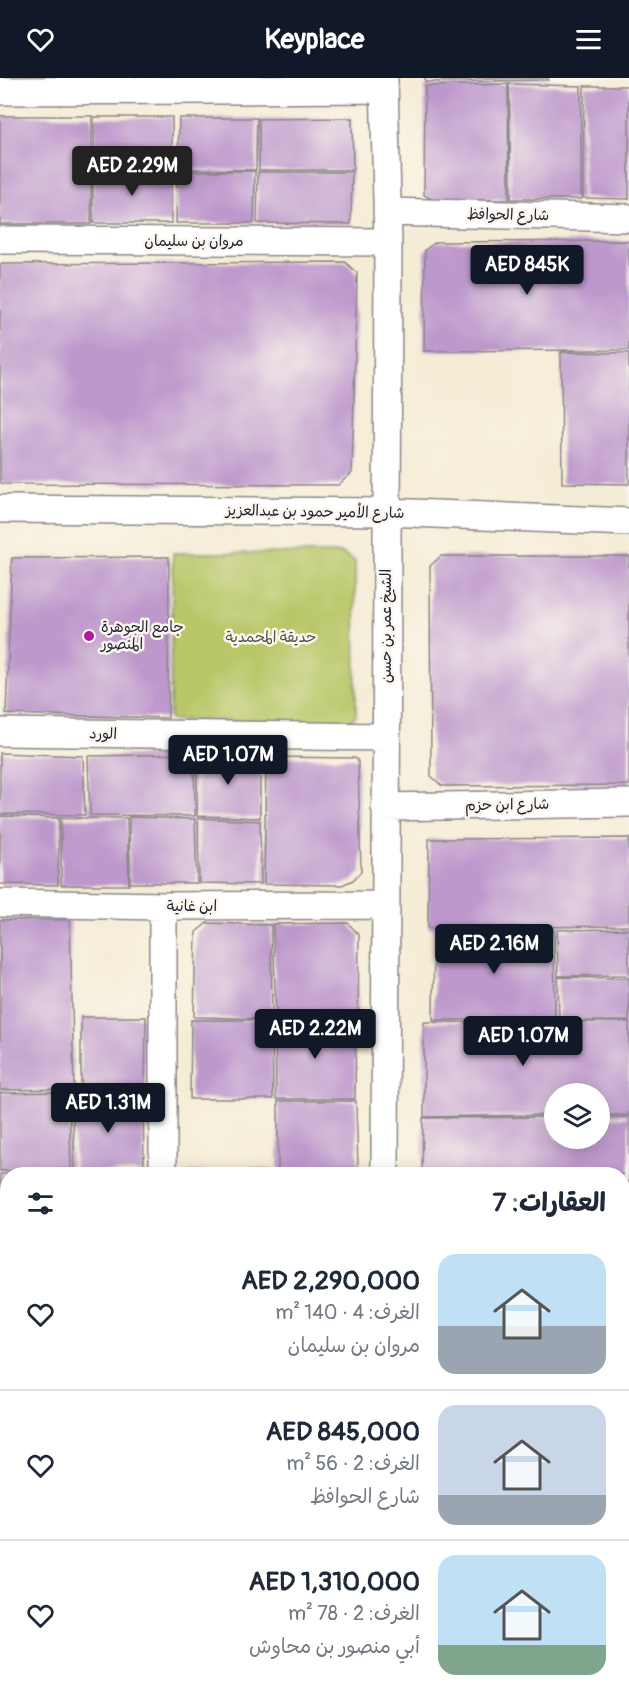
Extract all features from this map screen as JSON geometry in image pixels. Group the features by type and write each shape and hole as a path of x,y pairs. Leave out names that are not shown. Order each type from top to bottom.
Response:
{"street":[{"path":"0,91 167,83 384,84"},
{"name":"الشيخ عمر بن حسن","path":"384,84 388,242 385,1167"},
{"name":"شارع الحوافظ","path":"387,212 629,218"},
{"name":"مروان بن سليمان","path":"0,240 388,242"},
{"name":"شارع الأمير حمود بن عبدالعزيز","path":"0,509 387,512 629,522"},
{"name":"الورد","path":"0,732 386,737"},
{"name":"شارع ابن حزم","path":"385,807 629,803"},
{"name":"ابن غانية","path":"0,903 163,906 385,905"},
{"path":"163,906 163,1167"}],"green space":[{"name":"حديقة المحمدية","path":"173,553 342,553 355,561 356,716 348,723 170,720"}],"building":[{"path":"425,78 548,78 549,80 425,82"},
{"path":"508,84 509,200 434,200 424,195 425,86"},
{"path":"509,84 581,86 581,199 511,199"},
{"path":"584,86 629,86 629,199 583,198"},
{"path":"0,116 92,116 91,224 0,224"},
{"path":"94,117 172,117 172,168 94,169"},
{"path":"179,118 257,118 256,170 178,169"},
{"path":"352,118 353,170 259,170 259,119"},
{"path":"93,171 171,171 171,223 93,223"},
{"path":"177,171 255,171 254,223 176,223"},
{"path":"258,172 352,172 351,224 257,223"},
{"path":"629,241 629,350 424,351 425,250 436,242"},
{"path":"345,262 357,273 352,473 338,485 3,484 0,482 0,266 2,264"},
{"path":"561,352 629,353 629,484 562,483"},
{"path":"441,556 629,556 629,785 442,786 431,776 430,566"},
{"name":"جامع الجوهرة المنصور","path":"169,557 168,718 6,714 12,558"},
{"path":"0,753 83,756 85,815 0,814"},
{"path":"194,754 195,816 90,815 88,756"},
{"path":"197,755 260,757 260,818 197,816"},
{"path":"266,757 355,758 358,761 361,872 353,880 342,885 264,884"},
{"path":"0,816 59,818 58,885 0,884"},
{"path":"129,817 195,819 197,883 130,883"},
{"path":"61,818 127,818 129,885 61,885"},
{"path":"198,818 260,821 261,884 199,883"},
{"path":"629,838 629,926 428,928 429,839"},
{"path":"0,920 70,920 74,1089 0,1090"},
{"path":"207,923 271,925 272,1019 194,1017 196,932"},
{"path":"348,923 359,935 358,1019 276,1018 273,924"},
{"path":"434,929 554,930 555,1019 433,1020"},
{"path":"629,929 629,975 558,976 557,930"},
{"path":"558,977 629,978 629,1021 559,1021"},
{"path":"81,1017 146,1017 145,1092 81,1094"},
{"path":"191,1020 272,1020 273,1099 190,1099"},
{"path":"275,1020 356,1021 355,1099 276,1099"},
{"path":"424,1022 629,1022 629,1115 610,1115 610,1083 544,1083 544,1115 424,1117"},
{"path":"69,1092 71,1167 0,1167 0,1093"},
{"path":"72,1096 143,1097 144,1167 75,1167"},
{"path":"278,1101 356,1101 358,1167 278,1167"},
{"path":"544,1117 544,1149 610,1149 610,1117 629,1117 629,1167 422,1167 423,1118"}],"place":[{"name":"جامع الجوهرة المنصور","path":"89,636"}]}
